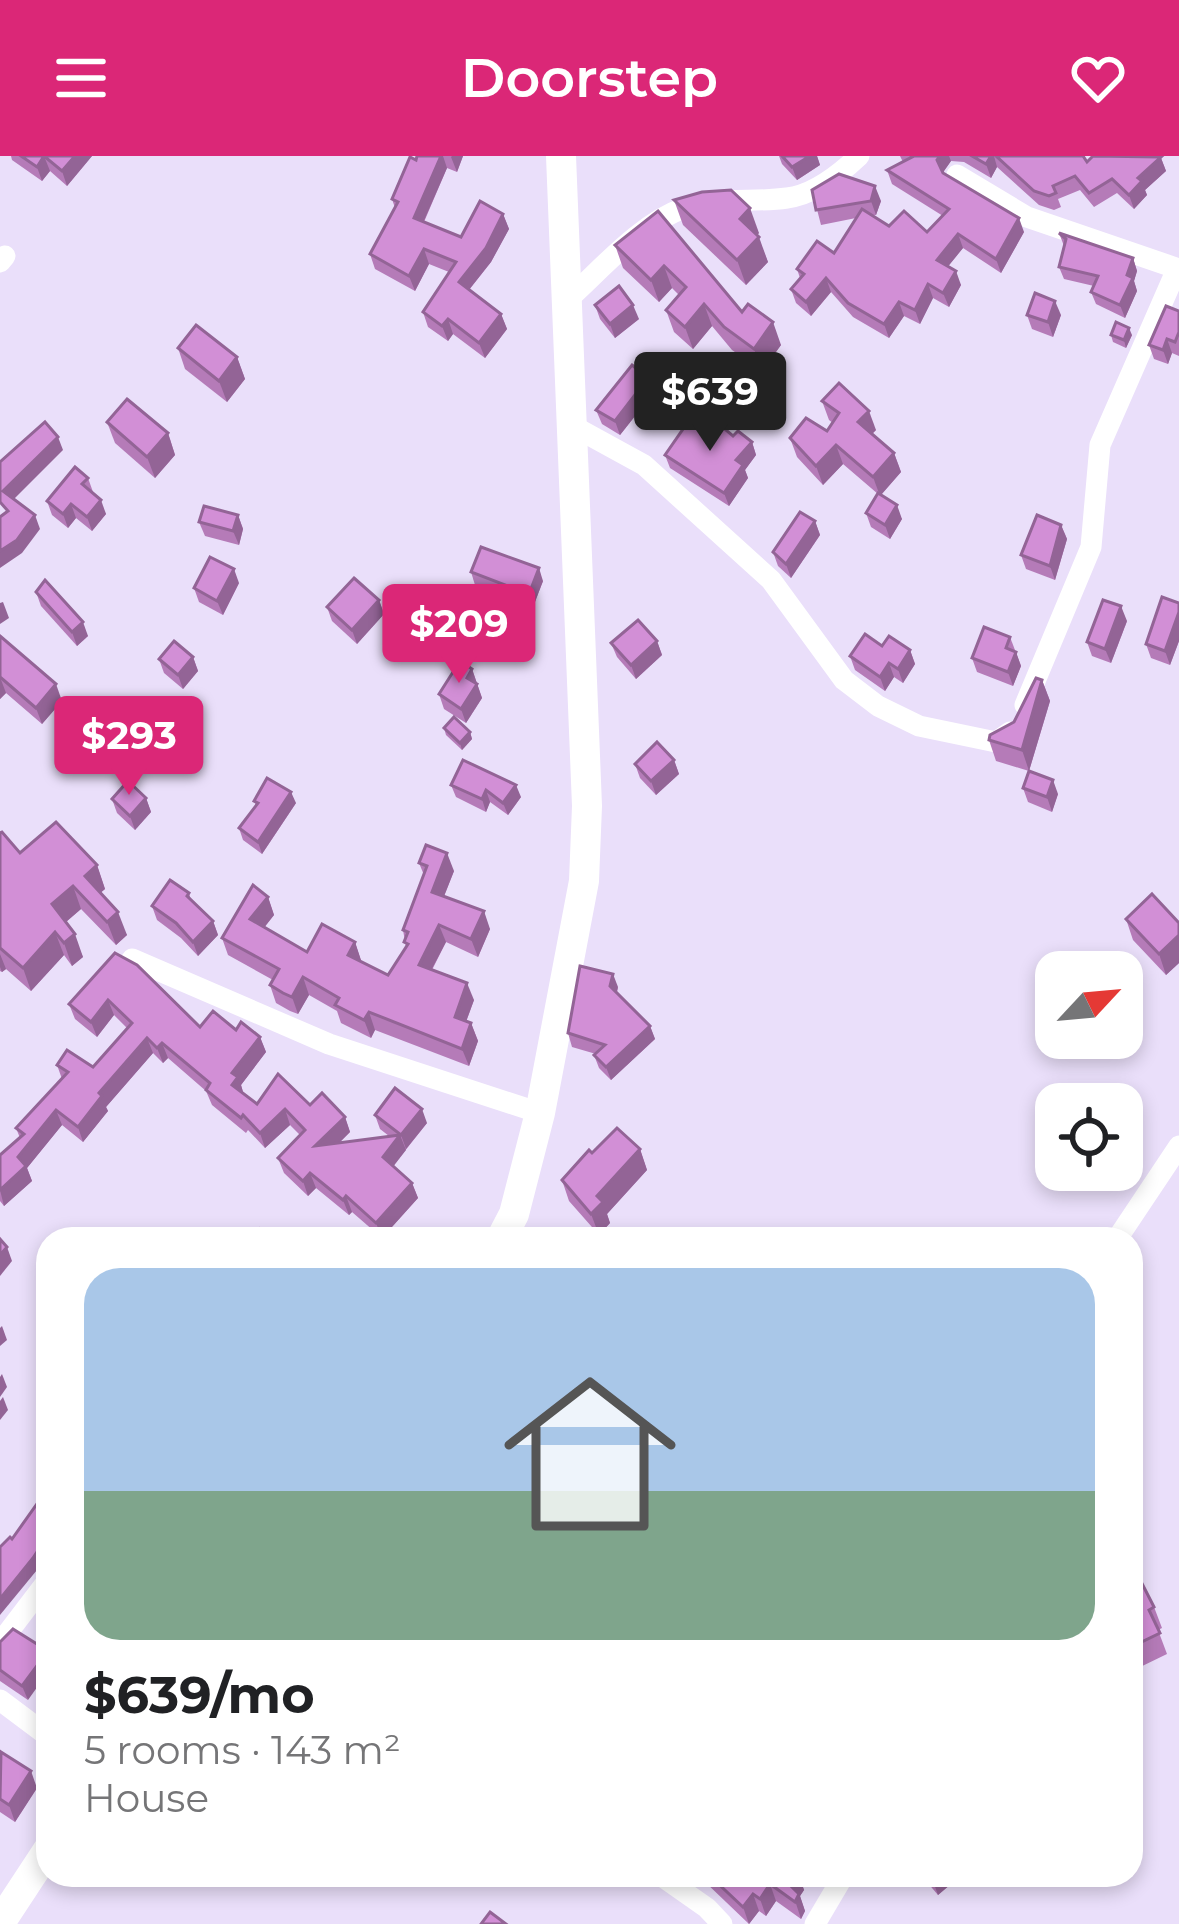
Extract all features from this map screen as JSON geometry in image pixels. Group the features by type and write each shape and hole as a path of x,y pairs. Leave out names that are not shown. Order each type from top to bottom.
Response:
{"main road":[{"path":"507,1227 540,1112 584,881 587,806 561,156"},
{"path":"0,1923 36,1868"}],"street":[{"path":"566,302 647,229 685,207 753,197 790,199 820,186 860,156"},
{"path":"571,425 644,465 755,565 844,680 878,706 919,726 996,742 1009,735 1091,547 1100,445 1178,268 1027,217 958,175"},
{"path":"132,959 329,1045 540,1112"},
{"path":"1125,1227 1179,1146"},
{"path":"0,1643 36,1596"},
{"path":"0,1700 36,1727"},
{"path":"677,1887 722,1924"},
{"path":"815,1924 837,1887"}],"building":[{"path":"21,156 44,156 37,167"},
{"path":"44,156 75,156 62,171"},
{"path":"417,156 441,156 414,218 461,237 480,201 503,214 486,248 459,282 501,314 479,343 448,319 442,326 423,312 456,262 424,249 409,276 370,254 398,202 392,199 410,157 416,160"},
{"path":"782,156 810,156 792,167"},
{"path":"911,156 940,156 937,160 943,173 1019,218 996,259 958,234 937,260 956,271 943,293 928,284 915,310 899,302 884,324 848,303 826,278 806,302 791,289 804,274 797,269 817,241 834,253 862,209 889,226 904,211 927,232 949,209 887,170"},
{"path":"996,156 1083,156 1087,162 1093,156 1161,157 1138,178 1142,181 1129,195 1112,179 1089,193 1075,176 1053,186 1056,193 1049,196 1034,191"},
{"path":"839,174 875,186 871,201 816,210 812,190"},
{"path":"731,190 750,208 740,219 759,237 737,260 674,200"},
{"path":"658,211 742,312 748,304 773,322 754,349 724,327 704,304 685,327 666,310 686,287 664,266 651,280 615,245"},
{"path":"1059,233 1133,258 1127,275 1133,278 1120,305 1091,292 1098,276 1059,267 1066,239"},
{"path":"619,286 633,305 610,324 595,305"},
{"path":"1035,293 1055,301 1048,322 1027,315"},
{"path":"1166,306 1179,311 1179,332 1175,342 1167,339 1163,350 1149,345"},
{"path":"1116,322 1129,328 1124,340 1111,335"},
{"path":"196,325 237,357 219,381 178,348"},
{"path":"632,365 648,378 615,421 596,410"},
{"path":"719,366 736,377 724,395 707,385"},
{"path":"839,383 869,411 858,422 894,453 873,477 836,445 816,466 790,438 806,418 827,431 839,413 822,401"},
{"path":"127,399 168,433 147,457 107,422"},
{"path":"45,422 58,437 3,491 35,515 17,540 0,551 0,517 8,511 0,502 0,462"},
{"path":"688,422 708,437 719,424 733,436 738,431 752,442 736,460 743,465 724,493 665,455"},
{"path":"75,467 88,478 82,484 101,500 87,517 71,504 63,514 47,501"},
{"path":"878,493 897,505 885,525 866,513"},
{"path":"204,506 238,515 233,531 199,522"},
{"path":"800,512 815,521 786,564 773,552"},
{"path":"1037,515 1061,525 1050,566 1021,555"},
{"path":"481,547 539,568 529,594 471,572"},
{"path":"210,557 234,569 217,601 194,588"},
{"path":"354,578 379,600 352,630 327,607"},
{"path":"45,580 83,622 72,632 36,592"},
{"path":"1162,597 1179,603 1165,651 1146,644"},
{"path":"1103,600 1121,606 1105,649 1087,642"},
{"path":"474,602 499,612 488,638 463,628"},
{"path":"638,620 657,641 631,665 611,643"},
{"path":"984,627 1010,637 1006,648 1016,652 1008,672 972,658"},
{"path":"865,634 882,646 889,636 910,650 898,669 889,663 880,677 850,656"},
{"path":"0,636 56,684 36,708 0,677"},
{"path":"174,641 193,657 178,675 159,659"},
{"path":"460,661 472,669 467,678 477,684 461,709 439,694"},
{"path":"1036,678 1042,680 1022,750 989,740 1014,722"},
{"path":"454,717 470,732 460,743 444,728"},
{"path":"657,742 674,760 651,781 635,764"},
{"path":"463,760 516,785 503,803 486,790 482,799 451,785"},
{"path":"1029,771 1053,780 1047,797 1023,788"},
{"path":"267,778 291,792 258,842 239,828 258,803 254,801"},
{"path":"128,781 146,798 130,816 112,799"},
{"path":"56,822 97,865 85,876 118,912 107,922 73,886 52,904 75,934 64,943 55,932 23,968 0,948 0,833 20,853"},
{"path":"426,845 447,853 432,892 484,911 471,939 439,925 419,965 467,983 455,1017 471,1023 462,1049 369,1012 364,1020 335,1005 339,998 303,977 292,997 283,993 270,985 279,969 222,938 253,885 268,897 250,919 307,952 322,924 355,942 348,955 388,975 408,944 404,942 408,932 403,930 427,866 419,863"},
{"path":"170,880 189,893 213,921 193,942 152,906"},
{"path":"1152,894 1179,923 1179,935 1159,954 1126,919"},
{"path":"115,953 137,965 200,1027 213,1011 236,1030 241,1022 260,1037 232,1073 238,1077 232,1085 257,1104 278,1074 310,1105 322,1093 345,1117 315,1146 400,1135 383,1157 412,1183 376,1223 346,1196 343,1200 310,1173 303,1181 278,1158 305,1130 285,1109 260,1133 206,1090 210,1083 162,1043 157,1048 147,1038 99,1093 102,1096 78,1127 56,1110 18,1157 26,1166 0,1190 0,1155 24,1134 16,1128 68,1072 57,1065 67,1050 93,1067 132,1023 108,1000 91,1022 69,1004"},
{"path":"580,966 613,974 610,986 650,1026 606,1067 594,1055 605,1045 568,1033"},
{"path":"395,1088 422,1109 401,1135 375,1115"},
{"path":"617,1128 640,1149 597,1196 603,1202 591,1214 562,1180"},
{"path":"36,1505 36,1553 0,1599 0,1547 12,1539"},
{"path":"1143,1585 1154,1607 1149,1610 1160,1633 1143,1641"},
{"path":"13,1629 36,1643 36,1667 22,1686 0,1670 0,1642"},
{"path":"1,1752 31,1771 9,1805 0,1799"},
{"path":"722,1887 768,1887 760,1899 753,1894 743,1907"},
{"path":"774,1887 792,1887 799,1894 795,1902"},
{"path":"490,1912 506,1924 481,1924"}]}
